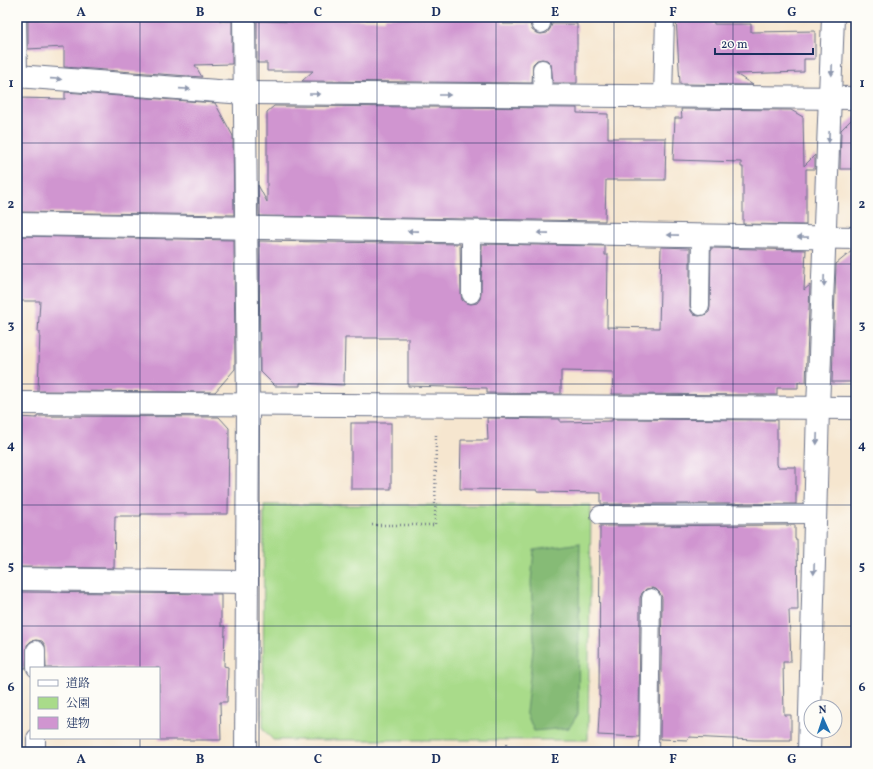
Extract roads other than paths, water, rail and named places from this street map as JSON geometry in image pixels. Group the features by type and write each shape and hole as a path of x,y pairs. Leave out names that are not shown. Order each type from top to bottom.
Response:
{"street":[{"path":"244,17 248,405 246,752"},
{"path":"809,752 818,408 826,237 833,17"},
{"path":"17,76 244,93 856,98"},
{"path":"17,224 856,238"},
{"path":"17,403 856,408"},
{"path":"17,579 247,582"}],"lane":[{"path":"17,17 17,76"},
{"path":"663,97 665,17"},
{"path":"542,69 543,96"},
{"path":"471,231 471,294"},
{"path":"700,306 701,235"},
{"path":"600,515 815,514"},
{"path":"649,752 651,598"},
{"path":"36,650 36,667"},
{"path":"36,739 36,752"}]}
